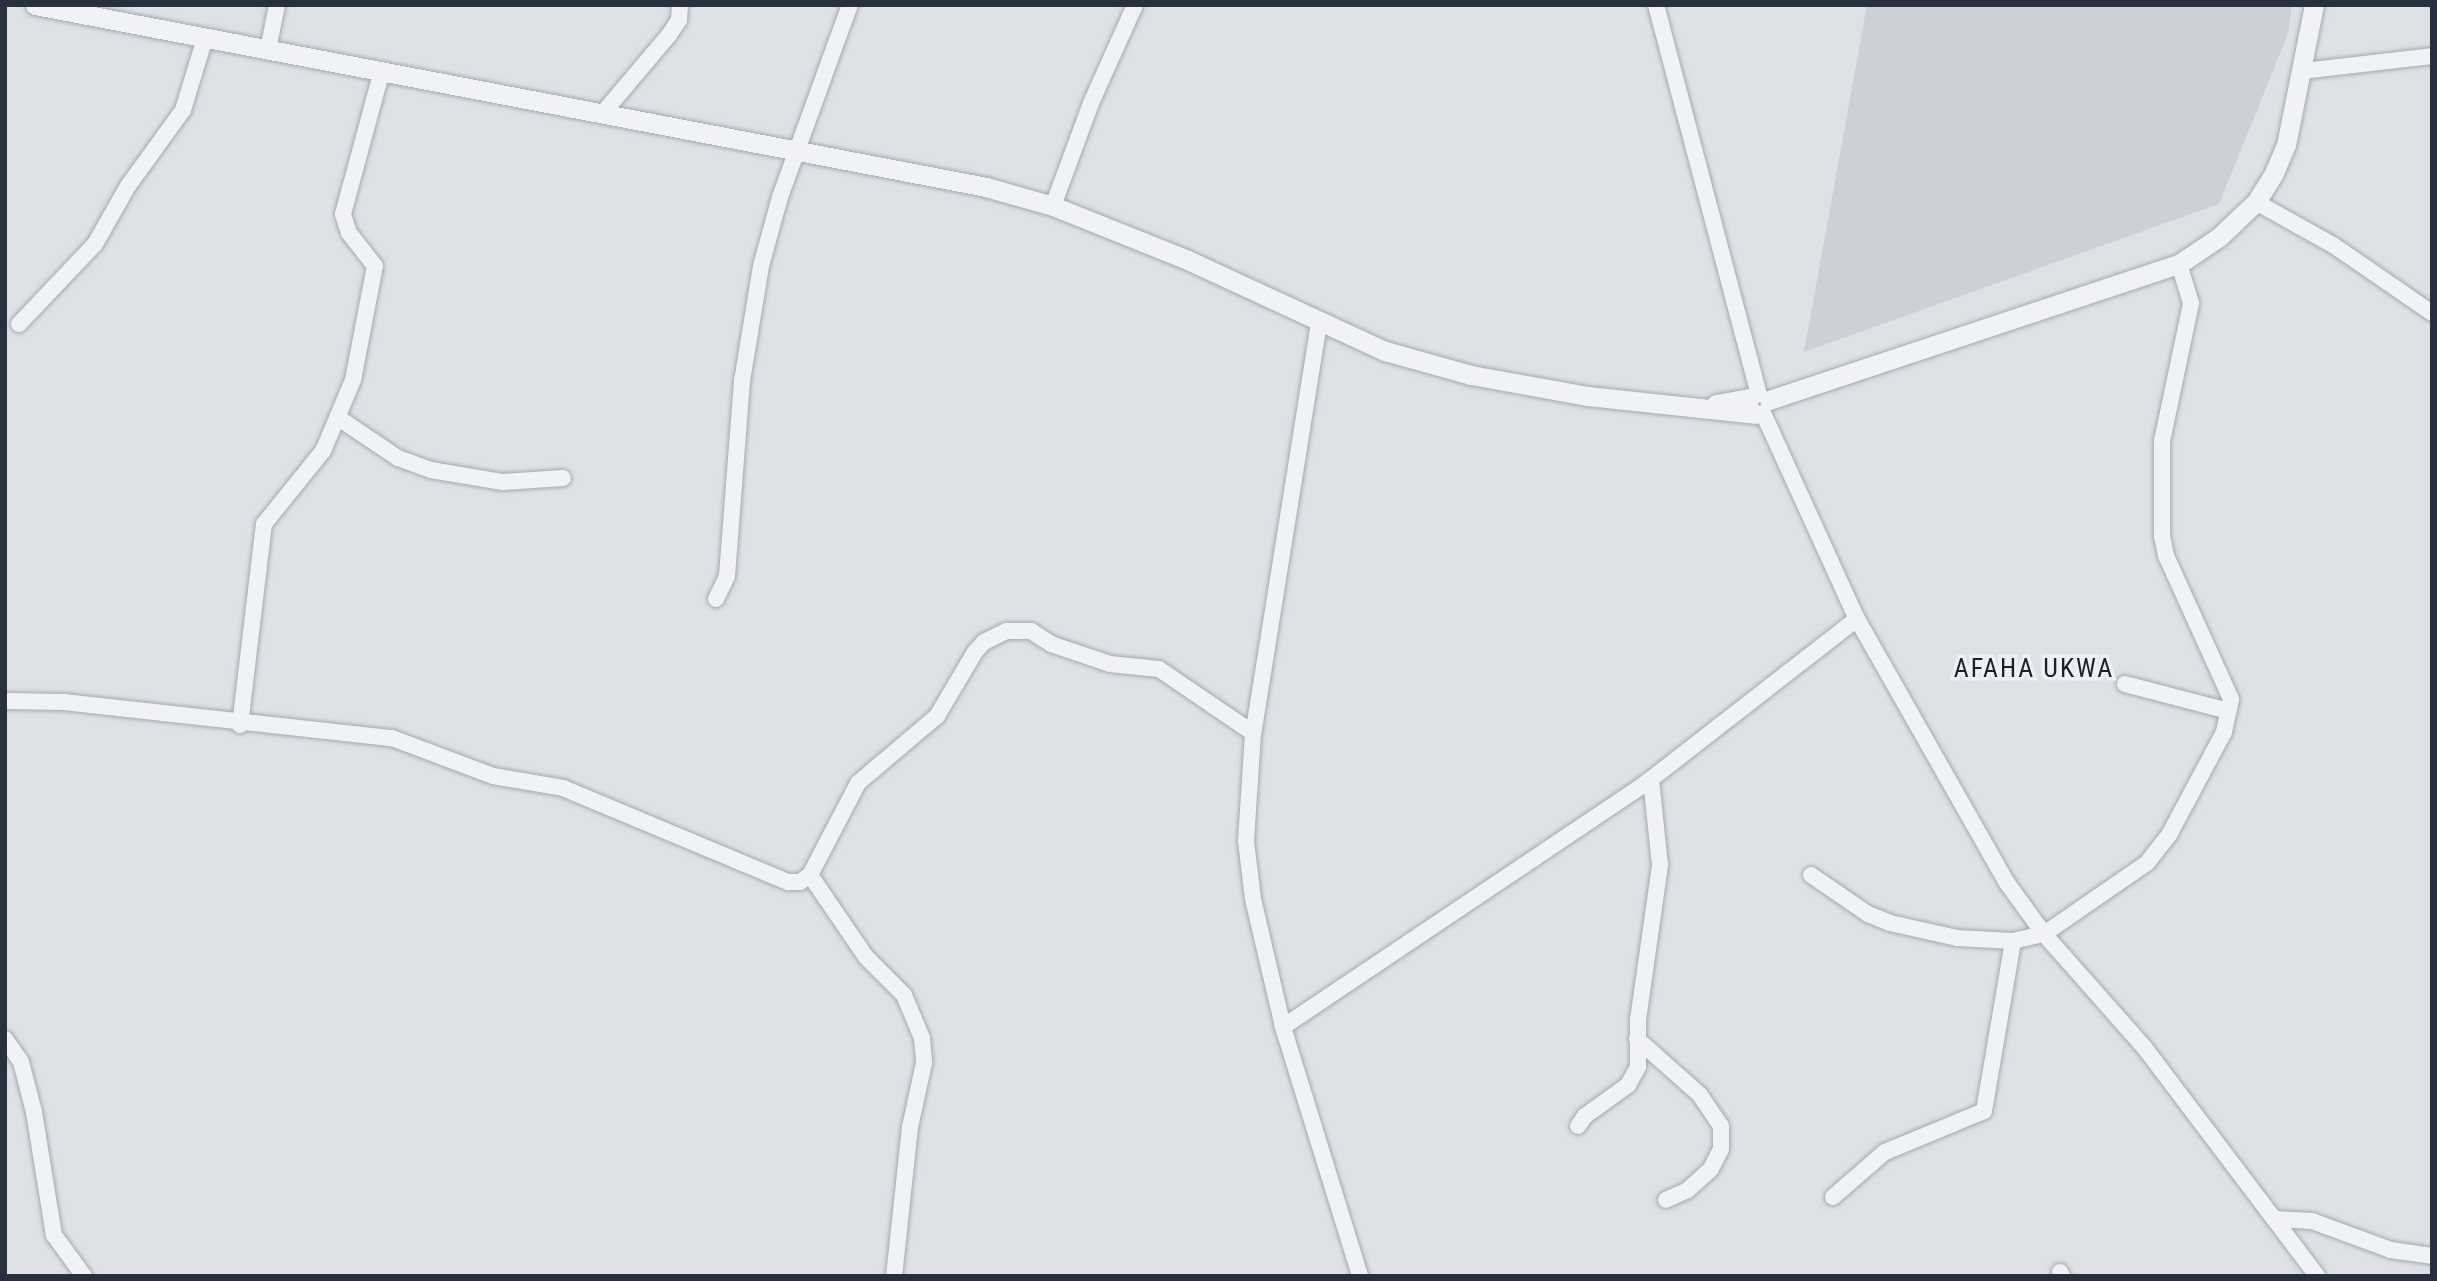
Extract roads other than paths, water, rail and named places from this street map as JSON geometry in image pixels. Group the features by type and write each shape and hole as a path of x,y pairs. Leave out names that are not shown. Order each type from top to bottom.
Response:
{"street":[{"path":"35,5 799,148 986,187 1052,206 1188,260 1319,323 1385,351 1472,375 1684,409 1759,404 2179,264 2219,237 2256,202 2286,145 2303,71 2314,5"},
{"path":"268,50 277,5"},
{"path":"603,113 669,35 679,20 680,5"},
{"path":"716,599 727,576 742,380 761,266 799,148 850,5"},
{"path":"1052,206 1091,103 1135,5"},
{"path":"1656,5 1759,404 1857,619 1971,825 2044,934 2144,1046 2317,1276"},
{"path":"19,324 95,243 128,186 183,110 205,38"},
{"path":"2303,71 2432,56"},
{"path":"240,725 264,524 323,451 340,419 375,277 374,267 349,233 343,214 382,70"},
{"path":"2256,202 2333,245 2432,313"},
{"path":"1811,875 1855,906 1889,923 1958,938 2013,941 2044,934 2147,863 2169,835 2207,768 2229,711 2224,678 2166,556 2162,536 2162,441 2191,303 2179,264"},
{"path":"1319,323 1253,733 1246,841 1253,899 1283,1027 1360,1276"},
{"path":"340,419 398,458 431,470 503,482 564,478"},
{"path":"1283,1027 1651,779 1857,619"},
{"path":"5,701 64,702 240,725 354,733 414,744 493,776 588,798 788,882 800,882 810,875 858,782 937,716 975,652 984,642 1007,631 1031,631 1051,644 1110,664 1158,669 1253,733"},
{"path":"2125,684 2229,711"},
{"path":"1578,1126 1585,1115 1636,1075 1637,1040 1660,865 1651,779"},
{"path":"810,875 866,957 904,995 922,1038 924,1063 910,1127 894,1276"},
{"path":"1833,1197 1885,1152 1984,1111 2013,941"},
{"path":"5,1039 21,1062 34,1112 54,1235 84,1276"},
{"path":"1637,1040 1700,1095 1721,1126 1721,1149 1711,1169 1688,1190 1666,1200"},
{"path":"2275,1219 2312,1221 2391,1250 2432,1256"}],"district":[{"name":"AFAHA UKWA","path":"2034,669"}]}
